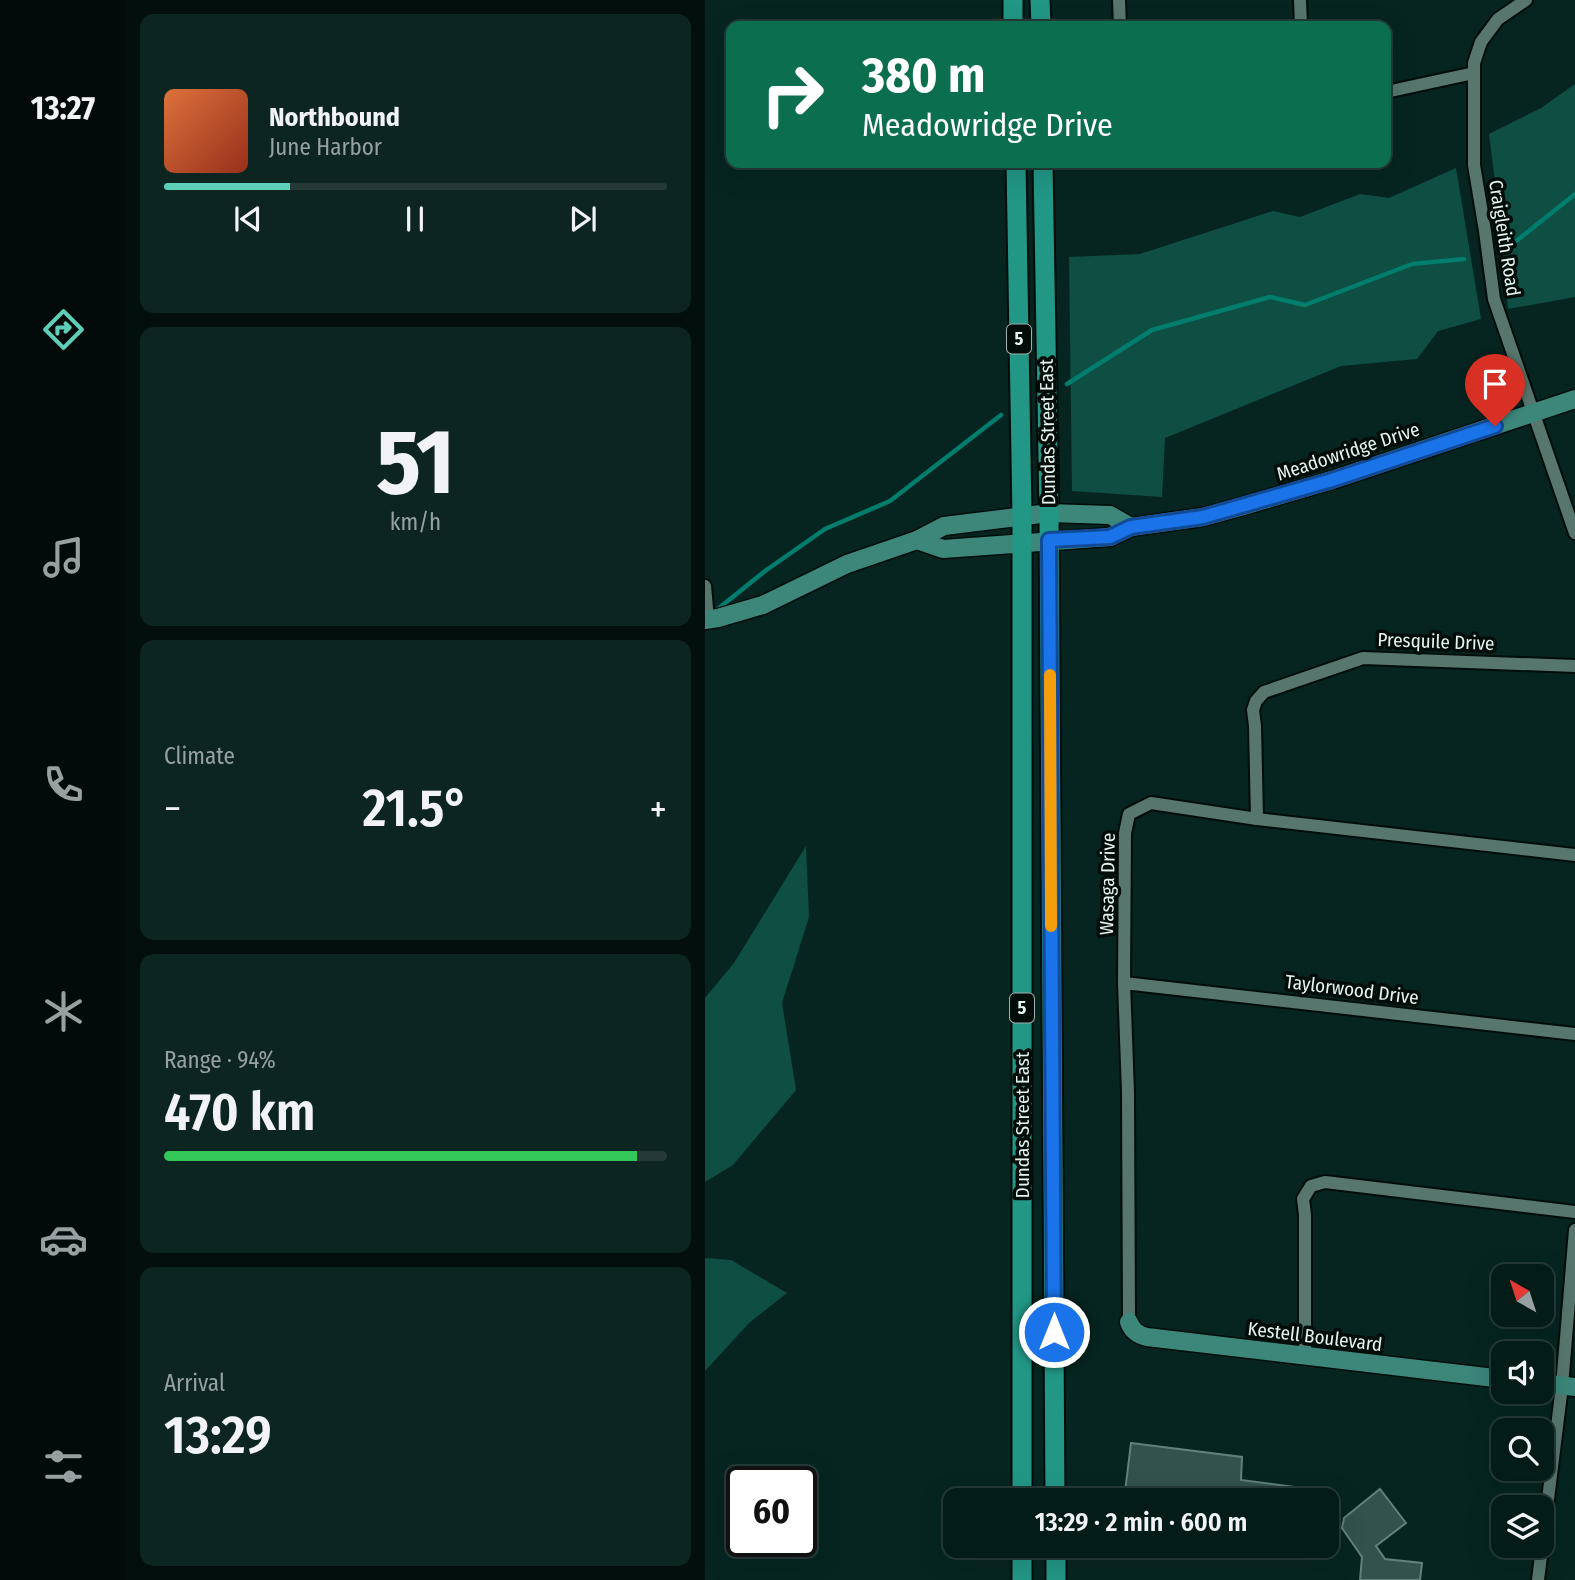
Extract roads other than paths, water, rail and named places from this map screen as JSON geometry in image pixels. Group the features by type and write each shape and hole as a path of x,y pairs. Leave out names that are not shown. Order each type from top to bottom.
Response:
{"main road":[{"path":"1013,0 1013,21"},
{"path":"1040,0 1041,21"},
{"name":"Dundas Street East","path":"1016,168 1022,516 1022,1488"},
{"name":"Dundas Street East","path":"1043,168 1049,513 1055,1488"},
{"path":"1022,1558 1022,1580"},
{"path":"1056,1558 1056,1580"}],"street":[{"path":"1119,0 1120,21"},
{"path":"1300,0 1301,21"},
{"name":"Craigleith Road","path":"1520,1 1498,19 1481,41 1474,64 1474,165 1494,299 1575,533"},
{"path":"1391,91 1474,73"},
{"name":"Meadowridge Drive","path":"917,540 942,549 1110,537 1131,527 1203,517 1332,480 1575,399"},
{"name":"Meadowridge Drive","path":"706,619 763,605 847,564 917,540 944,526 1049,513 1110,515 1131,527"},
{"path":"705,586 706,619"},
{"name":"Presquile Drive","path":"1257,819 1253,710 1264,692 1363,658 1575,666"},
{"name":"Wasaga Drive","path":"1129,1322 1128,1092 1124,982 1125,833 1129,814 1151,803 1257,819 1575,855"},
{"name":"Taylorwood Drive","path":"1124,982 1575,1034"},
{"path":"1305,1356 1303,1199 1311,1185 1325,1182 1575,1212"},
{"path":"1538,1580 1568,1387 1575,1230"},
{"name":"Kestell Boulevard","path":"1129,1322 1133,1331 1147,1338 1491,1378"}],"waterway":[{"path":"1510,246 1575,194"},
{"path":"1067,384 1152,330 1270,297 1305,305 1412,264 1464,259"},
{"path":"714,612 765,571 825,529 890,501 1001,415"}]}
